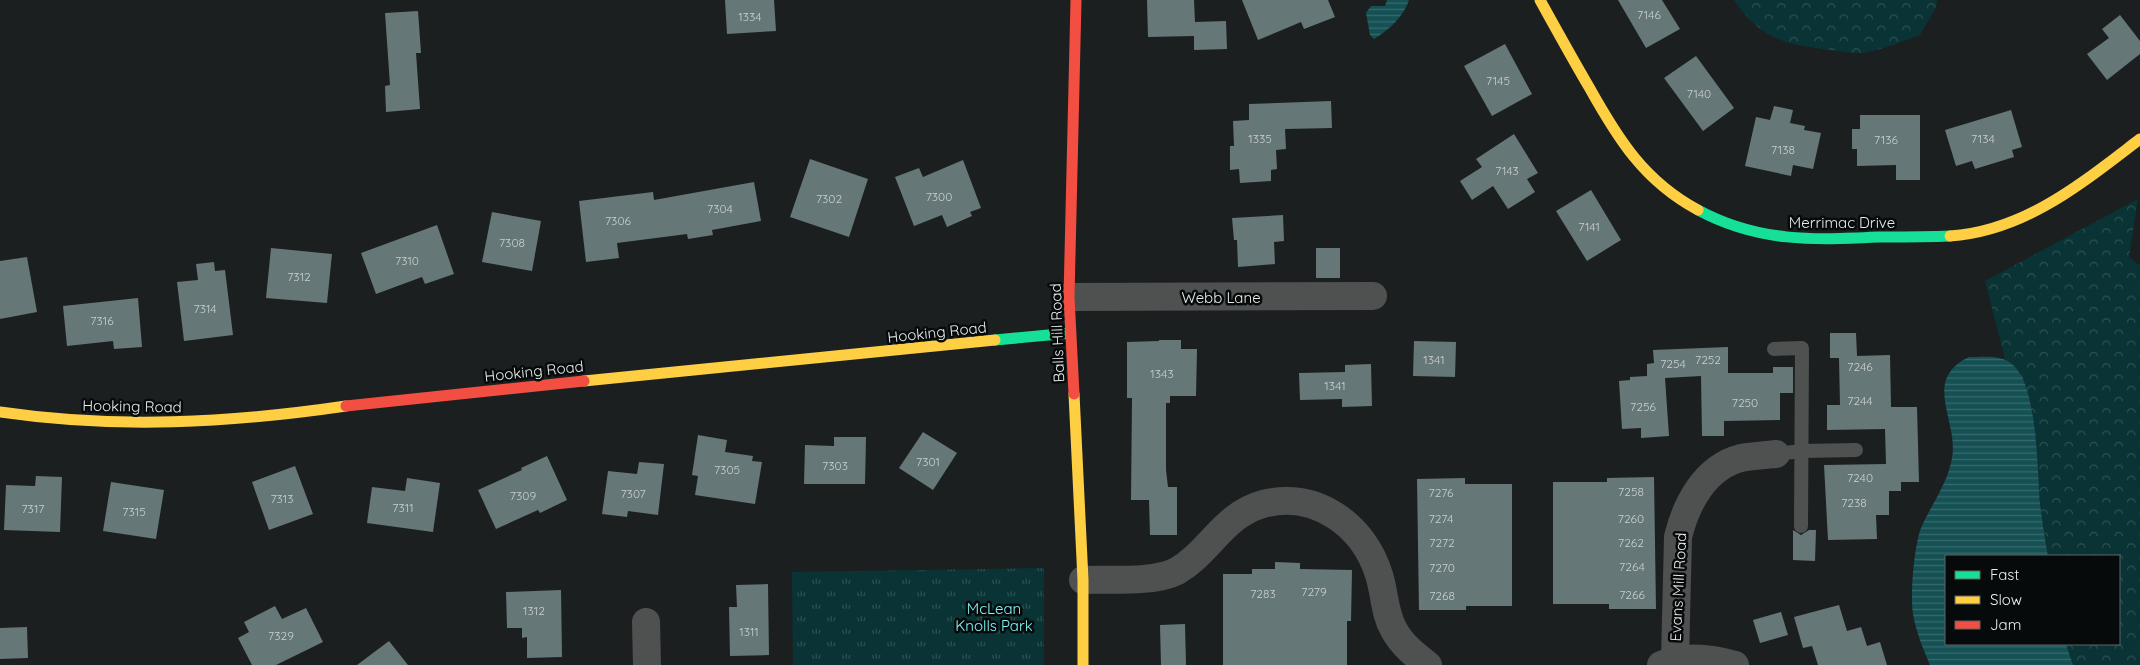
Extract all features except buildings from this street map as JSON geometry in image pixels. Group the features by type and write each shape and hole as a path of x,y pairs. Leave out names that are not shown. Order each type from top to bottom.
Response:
{"street":[{"name":"Balls Hill Road","path":"1076,0 1070,334 1083,580 1083,665"},
{"name":"Merrimac Drive","path":"1540,0 1614,132 1637,162 1665,188 1696,209 1728,224 1760,234 1796,239 1960,236 1998,228 2033,214 2063,197 2140,139"},
{"name":"Webb Lane","path":"1070,298 1373,296"},
{"name":"Hooking Road","path":"0,412 83,421 184,422 262,418 367,403 1070,334"},
{"name":"Evans Mill Road","path":"1735,665 1717,660 1668,662 1678,537 1682,520 1692,499 1706,478 1720,467 1740,458 1789,452"},
{"path":"1083,580 1155,578 1175,572 1191,562 1236,516 1253,507 1273,502 1295,501 1317,506 1337,516 1356,532 1372,554 1380,576 1386,608 1394,630 1408,649 1428,665"},
{"path":"646,622 647,665"}],"lane":[{"path":"1774,349 1802,348 1789,452 1801,526"},
{"path":"1789,452 1856,450"}],"green space":[{"path":"1734,0 1937,0 1936,7 1920,35 1884,48 1858,53 1801,46 1776,38 1754,24"},
{"path":"2138,199 2129,257 2140,266 2140,665 2073,665 2066,645 2120,645 2120,555 2048,555 2040,505 2031,403 2019,372 2005,359 1985,281"},
{"name":"McLean Knolls Park","path":"1044,568 1044,665 793,665 792,572"}],"shaded area":[{"path":"1387,0 1409,0 1404,12 1374,39 1370,35 1366,13 1371,6 1385,6"},
{"path":"1969,357 1992,357 2009,361 2021,376 2032,410 2035,430 2040,503 2048,555 1945,555 1945,645 2066,645 2073,665 1930,665 1918,634 1913,614 1913,571 1921,528 1947,476 1952,458 1953,444 1944,389 1947,377 1955,366"}],"traffic: fast":[{"path":"1698,210 1743,229 1788,237 1833,239 1950,236"},
{"path":"995,340 1070,333"}],"traffic: slow":[{"path":"1540,0 1600,106 1634,157 1662,186 1698,210"},
{"path":"1950,236 1977,232 2003,225 2028,215 2074,188 2140,139"},
{"path":"584,381 995,340"},
{"path":"1074,394 1083,580 1083,665"},
{"path":"0,412 87,421 173,422 303,412 346,406"}],"traffic: jam":[{"path":"1074,394 1069,297 1076,0"},
{"path":"346,406 584,381"}]}
